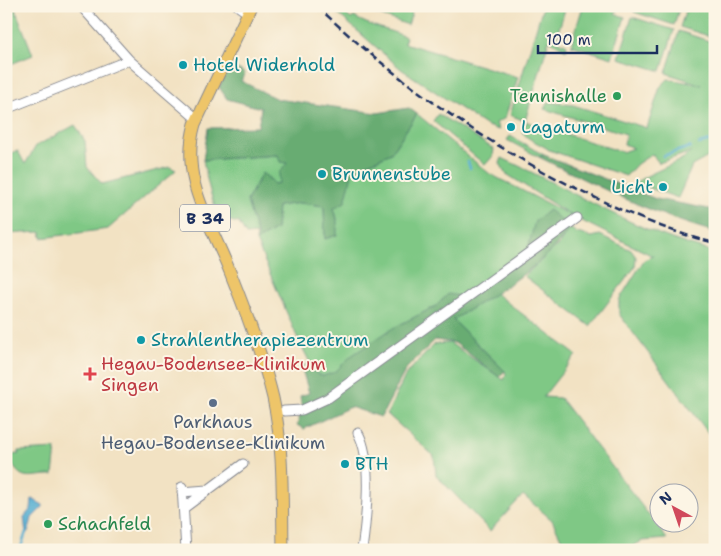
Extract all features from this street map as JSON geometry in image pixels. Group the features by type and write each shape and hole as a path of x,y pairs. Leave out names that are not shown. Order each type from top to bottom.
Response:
{"main road":[{"name":"B 34","path":"250,9 197,119 191,136 190,160 197,196 222,249 241,301 278,418 282,452 283,550"}],"street":[{"path":"81,6 128,60 197,119"},
{"path":"238,6 250,9"},
{"path":"6,109 128,60"},
{"path":"284,411 302,410 328,398 577,218"},
{"path":"358,433 364,449 367,481 362,550"},
{"path":"184,508 243,464"},
{"path":"186,550 182,490 209,490"}],"green space":[{"path":"6,6 14,6 33,55 6,66"},
{"path":"329,6 336,6 351,19 354,17 406,37 404,43 518,77 505,118 496,123 499,130 485,125 401,69"},
{"path":"354,6 414,6 408,25"},
{"path":"543,6 566,6 556,39 567,45 566,50 549,40 525,121 510,115"},
{"path":"583,6 618,6 615,14 625,17 612,58 571,45"},
{"path":"633,6 680,6 674,25 634,12 635,7"},
{"path":"687,6 715,6 715,38 680,27"},
{"path":"632,17 674,30 661,71 619,58"},
{"path":"679,31 715,43 715,158 708,157 692,166 678,198 635,183 681,160 691,152 659,163 652,154 637,164 626,176 549,150 528,138 522,132 525,121 622,152 633,148 624,144 626,134 544,109 548,102 573,105 647,128 660,87 668,79 702,85 666,73"},
{"path":"230,65 245,73 241,81 277,99 377,113 409,108 417,114 391,153 353,170 345,202 334,208 337,219 337,235 325,239 324,206 300,203 278,206 276,229 256,241 257,234 247,201 262,173 273,184 279,183 279,173 287,163 280,162 278,155 203,160 208,128 258,127 261,108 227,99 219,87"},
{"path":"417,114 490,174 572,216 505,173 500,163 502,158 633,223 687,244 715,252 715,442 619,314 619,300 644,260 653,256 578,219 328,398 298,339 256,241 276,229 278,206 300,203 324,206 325,239 337,219 334,208 353,170 391,153"},
{"path":"438,114 494,149 493,156 485,165 433,121"},
{"path":"75,125 85,141 87,167 102,184 170,167 176,170 108,229 42,238 41,232 6,234 6,154 18,151 25,164 36,146"},
{"path":"510,136 544,155 539,157 507,140"},
{"path":"278,155 288,163 279,184 273,184 270,179 262,174 247,201 257,234 246,235 239,223 226,220 220,215 210,191 203,160"},
{"path":"544,155 656,199 715,210 715,232 669,217 626,199 539,157"},
{"path":"549,210 570,228 558,243 516,280 453,320 505,371 499,377 455,343 435,340 406,369 381,417 350,407 304,429 297,425 302,410 300,396 309,393 301,366 307,363 317,374 323,376 335,372 351,356 393,328 436,306 448,294 460,296 526,256 535,221"},
{"path":"570,228 577,233 592,237 600,235 631,250 636,257 635,267 590,326 524,276 559,244"},
{"path":"495,293 576,355 543,397 560,398 648,514 648,534 663,534 667,539 642,541 626,550 567,550 552,520 523,495 490,531 436,475 434,456 387,414 406,374 435,344 450,343 504,380 505,371 453,320"},
{"path":"56,449 53,475 31,477 21,475 9,455 19,454 19,451"}],"water":[{"path":"32,499 43,505 43,507 32,518 26,534 24,517 31,509"}],"waterway":[{"path":"699,144 715,140"},
{"path":"663,156 690,147"},
{"path":"468,162 470,168"},
{"path":"20,550 26,532"}],"railway":[{"path":"317,6 348,35 414,88 448,113 519,158 623,211 669,229 715,243"}],"place":[{"name":"Hotel Widerhold","path":"183,65"},
{"name":"Tennishalle","path":"617,96"},
{"name":"Lagaturm","path":"511,127"},
{"name":"Brunnenstube","path":"322,174"},
{"name":"Licht","path":"663,187"},
{"name":"Strahlentherapiezentrum","path":"141,340"},
{"name":"Hegau-Bodensee-Klinikum Singen","path":"90,374"},
{"name":"Parkhaus Hegau-Bodensee-Klinikum","path":"213,403"},
{"name":"BTH","path":"345,464"},
{"name":"Schachfeld","path":"48,524"}]}
